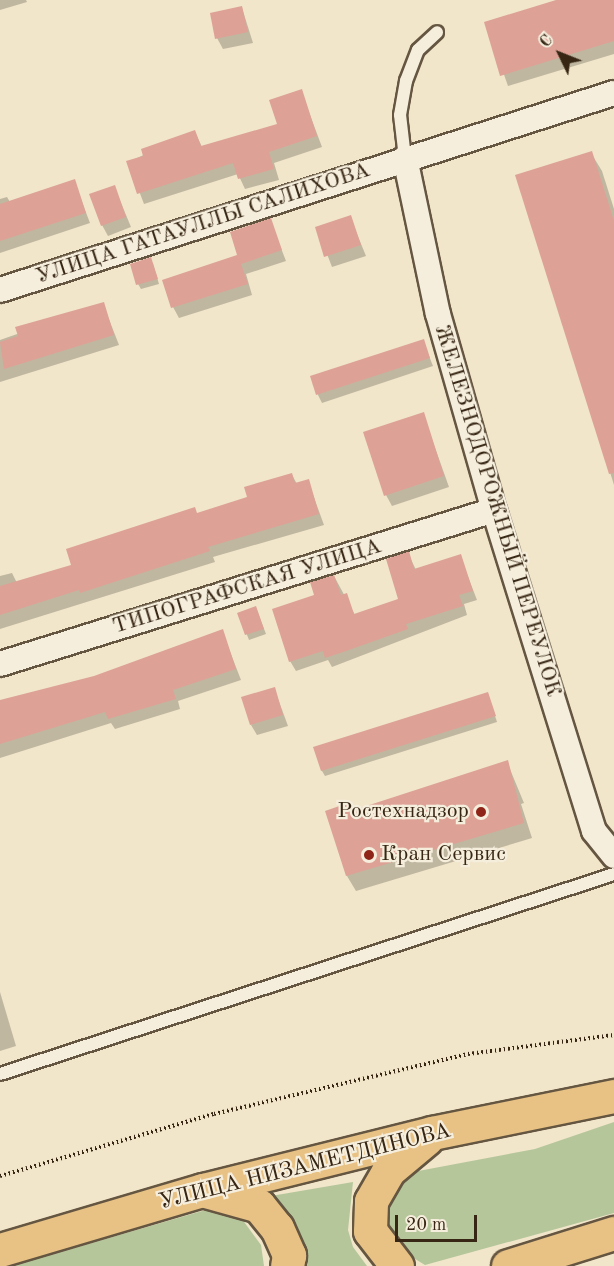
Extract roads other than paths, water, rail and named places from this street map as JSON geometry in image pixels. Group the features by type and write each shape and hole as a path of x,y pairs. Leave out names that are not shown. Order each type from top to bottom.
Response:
{"main road":[{"name":"УЛИЦА НИЗАМЕТДИНОВА","path":"0,1250 202,1190 432,1133 614,1096"},
{"path":"397,1266 370,1232 371,1201 388,1171 432,1133"},
{"path":"202,1190 259,1206 277,1228 289,1255 287,1266"},
{"path":"508,1266 614,1233"}],"street":[{"name":"УЛИЦА ГАТАУЛЛЫ САЛИХОВА","path":"0,290 405,158 614,93"},
{"name":"ЖЕЛЕЗНОДОРОЖНЫЙ ПЕРЕУЛОК","path":"405,158 438,314 494,510 594,831 614,856"},
{"name":"ТИПОГРАФСКАЯ УЛИЦА","path":"0,664 494,510"}],"lane":[{"path":"405,158 400,115 406,81 418,50 437,32"},
{"path":"0,1074 614,874"}],"place":[{"name":"Ростехнадзор","path":"481,812"},
{"name":"Кран Сервис","path":"369,855"}]}
